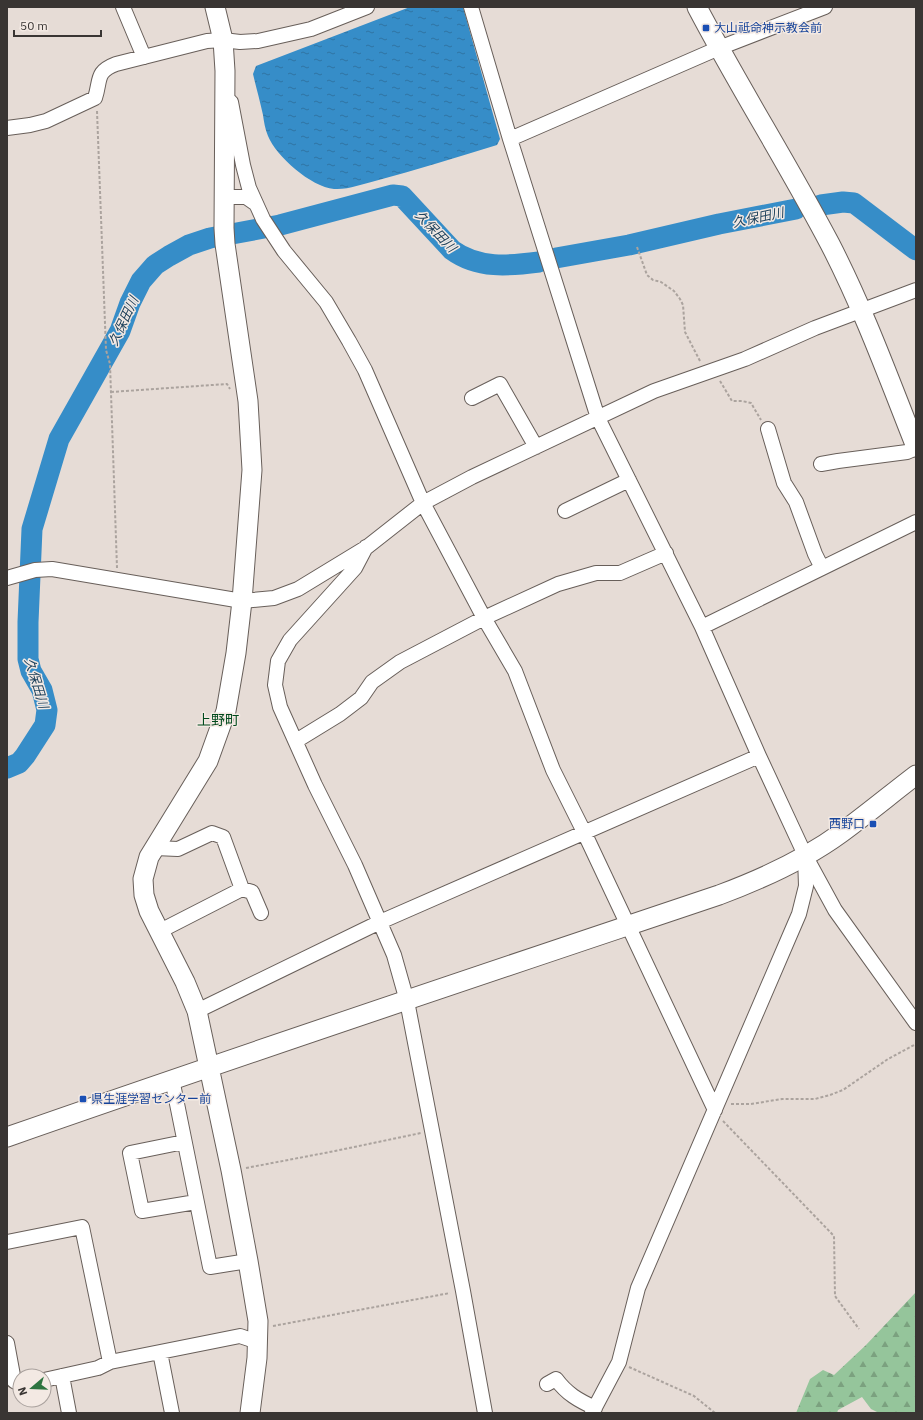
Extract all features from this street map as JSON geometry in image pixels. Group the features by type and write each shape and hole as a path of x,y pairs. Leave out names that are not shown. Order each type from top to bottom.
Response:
{"street":[{"path":"123,7 144,56"},
{"path":"215,7 223,40 225,71 225,236 248,401 252,470 242,602 236,653 226,711 208,761 149,857 143,879 144,895 150,911 185,982 197,1011 232,1170 255,1299 258,1338 250,1413"},
{"path":"7,128 46,121 95,98 101,74 107,68 144,56 207,41 223,40 240,42 266,39 311,29 367,7"},
{"path":"472,7 510,139 598,418 702,627 805,855 835,910 916,1023"},
{"path":"697,7 718,48 830,245 862,311 916,448 907,452 838,460 821,464"},
{"path":"510,139 718,48 825,7"},
{"path":"225,71 243,165 249,188 256,204 271,232 284,251 326,302 350,341 365,370 423,503 484,618 515,671 553,770 716,1108"},
{"path":"224,197 246,197 256,204"},
{"path":"7,578 29,572 52,569 242,602 274,598 298,589 367,546 423,503 472,477 654,391 745,359 815,328 916,290"},
{"path":"472,398 500,384 536,447"},
{"path":"768,429 784,483 796,502 815,554 822,568"},
{"path":"565,511 629,480"},
{"path":"702,627 916,522"},
{"path":"367,546 355,568 290,640 278,661 275,685 280,707 355,865 394,955 407,1001 485,1413"},
{"path":"296,741 340,714 361,698 372,682 400,662 484,618 558,584 596,573 620,573 666,554"},
{"path":"197,1011 380,922 759,756"},
{"path":"7,1137 172,1079 407,1001 749,883 778,871 840,834 916,775"},
{"path":"155,848 178,849 212,833 223,837 242,889"},
{"path":"555,1379 572,1396 593,1411 619,1362 638,1288 799,914 806,886 805,855"},
{"path":"160,931 242,889 252,892 261,913"},
{"path":"172,1079 210,1268 248,1260"},
{"path":"184,1142 130,1153 140,1204 142,1211 196,1202"},
{"path":"7,1242 82,1227 110,1362"},
{"path":"52,1378 98,1368 110,1362 240,1336 258,1338"},
{"path":"7,1343 12,1370"},
{"path":"160,1352 172,1413"},
{"path":"62,1376 69,1413"}],"path":[{"path":"95,98 97,107 106,350 111,392 117,580"},
{"path":"637,247 648,275 653,280 661,282 674,291 680,299 683,305 686,332 710,371 732,401 751,403 768,429"},
{"path":"111,392 227,384 240,402 248,401"},
{"path":"716,1108 782,1099 816,1099 823,1097 843,1090 888,1058 916,1044"},
{"path":"716,1108 834,1236 835,1296 859,1329"},
{"path":"232,1170 432,1131"},
{"path":"258,1338 271,1326 463,1291"},
{"path":"619,1362 694,1396 715,1413"}],"green space":[{"path":"916,1292 916,1413 879,1413 871,1409 862,1397 838,1410 837,1413 796,1413 810,1379 823,1370 834,1375 866,1345"}],"water":[{"path":"410,7 463,7 500,139 497,145 350,188 334,189 315,183 305,177 286,161 272,144 265,128 253,74 256,66"}],"waterway":[{"name":"久保田川","path":"7,768 19,763 25,756 45,725 47,710 42,690 31,671 28,659 32,529 59,439 120,331 130,303 141,281 155,265 189,245 210,238 280,225 393,195 402,196 452,250 462,256 494,265 539,262"},
{"name":"久保田川","path":"821,205 843,202 854,203 916,250"},
{"name":"久保田川","path":"556,258 629,245 719,224 796,209"}],"place":[{"name":"大山祗命神示教会前","path":"706,28"},
{"name":"西野口","path":"873,824"},
{"name":"県生涯学習センター前","path":"83,1099"}],"district":[{"name":"上野町","path":"218,720"}]}
